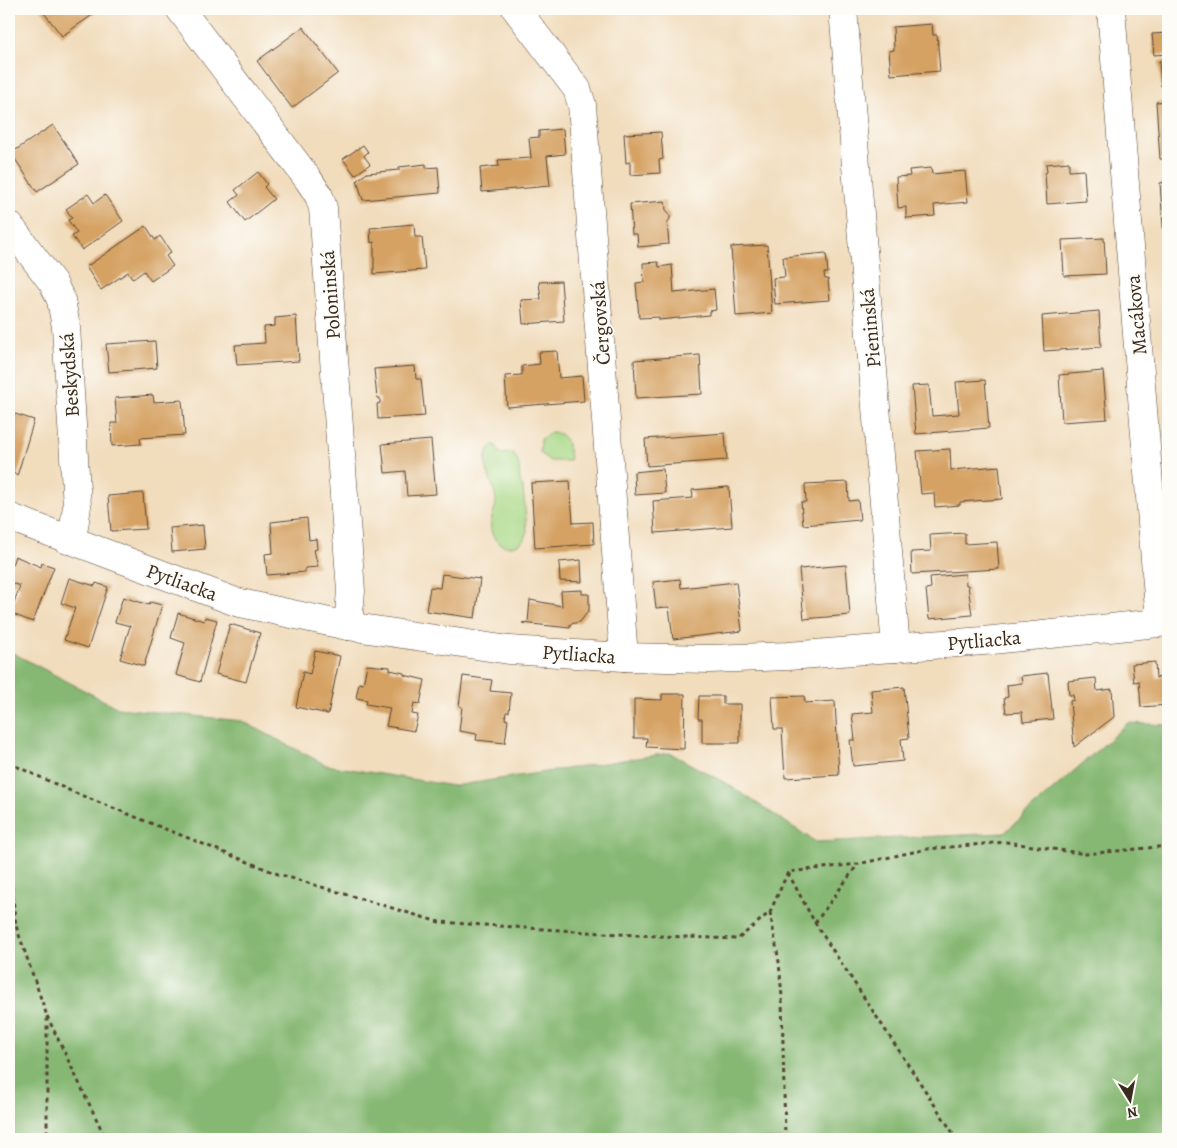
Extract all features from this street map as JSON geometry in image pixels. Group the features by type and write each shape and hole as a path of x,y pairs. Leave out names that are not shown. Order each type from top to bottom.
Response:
{"street":[{"name":"Poloninská","path":"180,9 308,179 319,196 323,208 351,590 348,626"},
{"name":"Čergovská","path":"516,9 577,89 582,104 624,657"},
{"name":"Pieninská","path":"843,9 896,648"},
{"name":"Macákova","path":"1111,9 1164,622"},
{"name":"Beskydská","path":"9,225 53,283 61,300 66,327 77,506 74,527 68,540"},
{"name":"Pytliacka","path":"9,517 236,602 348,626 509,650 624,657 729,659 896,648 1164,622"}],"path":[{"path":"9,763 73,792 278,874 439,922 634,935 738,939 770,912 788,872"},
{"path":"788,872 858,864 927,849 1006,842 1086,854 1168,846"},
{"path":"9,863 16,926 47,1016 106,1139"},
{"path":"815,923 858,864"},
{"path":"788,872 815,923 957,1139"},
{"path":"770,912 779,962 782,997 785,1139"},
{"path":"47,1016 47,1139"}],"green space":[{"path":"551,432 557,433 564,438 568,446 570,461 550,461 540,453 541,439"},
{"path":"494,444 501,454 513,453 519,467 527,531 523,541 517,545 505,546 495,540 492,534 492,518 496,502 486,464 486,457 488,450"},
{"path":"9,651 118,708 242,721 326,765 453,786 670,753 729,785 816,842 1004,833 1128,723 1168,725 1168,1139 9,1139"}],"building":[{"path":"41,9 101,9 62,36"},
{"path":"932,24 933,35 937,35 940,71 891,75 889,51 894,50 893,27"},
{"path":"303,27 338,73 292,108 257,61"},
{"path":"1168,33 1168,54 1154,55 1152,34"},
{"path":"1168,60 1168,85 1161,86 1159,61"},
{"path":"1168,101 1168,159 1160,159 1156,102"},
{"path":"53,125 79,164 37,192 11,153"},
{"path":"563,129 565,154 547,156 550,186 482,192 480,168 499,166 498,160 531,158 529,138 539,137 539,131"},
{"path":"661,132 663,159 659,160 660,173 630,175 630,162 626,163 624,134"},
{"path":"363,145 368,152 364,156 370,164 355,175 343,159"},
{"path":"1069,162 1069,171 1084,170 1086,201 1047,204 1046,164"},
{"path":"426,164 426,168 438,167 440,193 363,200 357,180 367,173 399,170 399,167"},
{"path":"931,168 932,174 965,171 968,202 934,205 935,216 906,218 906,207 898,208 896,177 910,176 909,170"},
{"path":"258,172 267,184 264,187 274,199 245,222 230,202 239,195 235,190"},
{"path":"1168,182 1168,240 1164,240 1160,183"},
{"path":"88,194 94,203 105,195 123,221 82,250 72,236 77,233 68,220 72,218 66,209"},
{"path":"665,201 666,210 670,214 670,219 667,223 669,244 638,247 637,234 632,234 630,204"},
{"path":"414,224 415,237 422,237 425,270 374,274 374,242 371,243 370,228"},
{"path":"146,226 155,240 160,236 171,252 166,256 173,266 151,281 144,271 133,279 128,272 101,290 86,267"},
{"path":"1104,238 1106,274 1064,276 1062,240"},
{"path":"767,245 772,313 736,316 731,247"},
{"path":"826,253 828,273 824,273 825,279 828,279 830,300 775,304 773,278 785,277 783,257"},
{"path":"658,262 659,267 672,265 674,293 714,289 716,310 709,311 709,315 659,320 659,317 639,318 636,283 644,282 643,263"},
{"path":"561,281 564,321 523,324 521,300 541,299 539,282"},
{"path":"1099,311 1101,347 1044,351 1042,316"},
{"path":"296,316 299,361 237,365 235,345 265,343 264,327 275,326 275,318"},
{"path":"155,341 157,368 109,372 106,344"},
{"path":"557,351 559,378 582,376 584,401 507,407 505,376 522,375 522,366 540,364 539,352"},
{"path":"700,355 702,394 636,398 634,360"},
{"path":"415,366 416,379 421,379 425,416 378,419 377,404 380,403 380,398 377,398 374,369"},
{"path":"1103,371 1107,419 1062,422 1059,375"},
{"path":"985,380 989,428 916,434 912,386 929,385 932,416 959,414 956,382"},
{"path":"153,395 154,402 182,400 185,435 140,438 141,444 112,446 111,423 117,423 115,398"},
{"path":"9,412 34,420 17,476 9,469"},
{"path":"725,433 727,460 647,466 645,439"},
{"path":"431,440 436,494 407,496 405,471 385,473 382,444"},
{"path":"950,449 951,470 999,466 1002,499 960,502 960,505 935,507 934,493 921,494 917,451"},
{"path":"663,469 665,493 635,495 634,472"},
{"path":"570,481 573,523 593,522 594,544 535,548 531,483"},
{"path":"848,482 849,501 858,500 860,520 803,525 801,502 806,502 805,484"},
{"path":"729,487 732,527 655,533 653,501 693,498 692,490"},
{"path":"143,493 146,529 111,531 108,496"},
{"path":"307,518 309,540 316,539 317,549 314,550 318,567 305,568 305,572 267,575 265,554 273,553 271,522"},
{"path":"203,525 205,549 172,552 170,528"},
{"path":"965,533 965,544 997,542 999,569 912,574 911,552 931,551 930,535"},
{"path":"15,556 41,567 42,563 54,567 33,622 10,613 20,586 9,582 9,574"},
{"path":"581,560 582,582 560,581 559,562"},
{"path":"846,565 850,615 804,619 799,569"},
{"path":"442,574 480,579 475,618 426,611 430,587 440,588"},
{"path":"965,574 972,615 929,619 926,589 931,588 930,577"},
{"path":"69,578 95,586 96,583 108,587 88,648 64,640 75,608 61,603"},
{"path":"680,579 681,588 736,582 742,631 673,639 669,607 656,608 653,582"},
{"path":"582,590 582,594 589,594 589,610 580,622 570,624 570,628 522,623 528,622 530,600 562,606 561,591"},
{"path":"123,597 149,605 150,602 162,605 144,666 120,659 130,626 115,622"},
{"path":"178,613 204,621 205,617 217,620 200,682 176,675 185,643 171,638"},
{"path":"230,624 260,633 246,682 216,674"},
{"path":"315,651 340,656 328,714 296,707 303,672 310,674"},
{"path":"1155,662 1156,678 1163,677 1163,673 1168,672 1168,705 1141,707 1139,681 1134,682 1132,664"},
{"path":"367,665 390,667 390,670 425,680 420,704 414,703 412,714 418,715 414,731 386,726 390,708 366,704 367,700 356,698 359,683 363,684"},
{"path":"1048,673 1053,719 1023,722 1022,712 1006,713 1004,698 1008,697 1007,685 1022,683 1021,676"},
{"path":"463,676 492,680 490,691 511,693 509,712 506,712 505,719 508,720 505,743 476,740 477,734 459,731 462,707 459,706"},
{"path":"1096,678 1097,691 1112,689 1114,717 1074,747 1070,701 1074,700 1073,695 1069,695 1068,681"},
{"path":"904,687 909,738 901,739 903,761 853,766 850,740 855,740 852,714 873,712 871,690"},
{"path":"662,694 685,694 684,749 646,747 647,738 634,738 634,699 662,700"},
{"path":"699,696 723,696 723,704 740,704 740,743 702,743 702,719 698,719"},
{"path":"804,696 805,703 835,701 839,775 785,778 782,729 774,729 772,697"}]}
